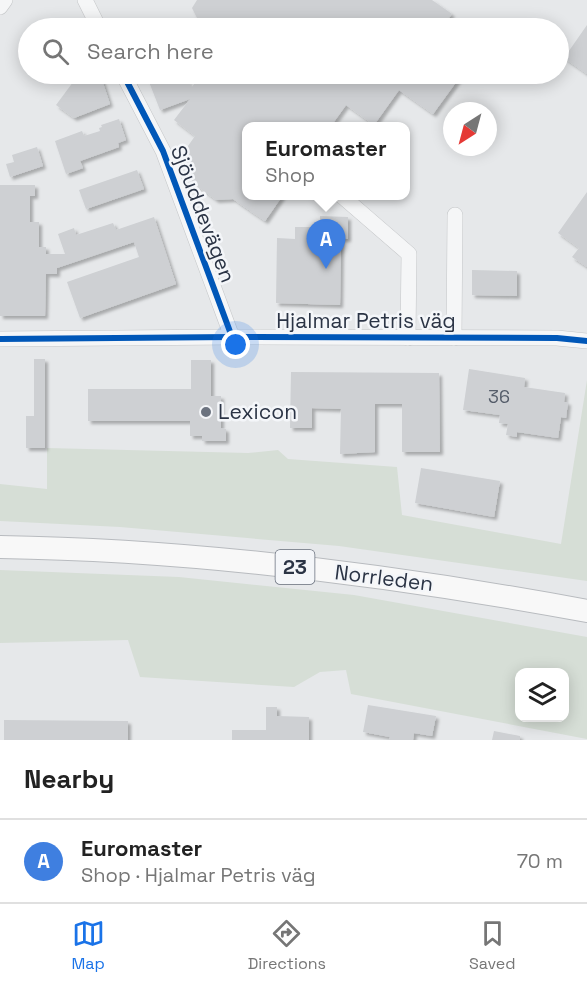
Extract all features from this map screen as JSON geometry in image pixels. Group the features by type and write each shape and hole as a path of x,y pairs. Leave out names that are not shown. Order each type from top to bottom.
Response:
{"highway":[{"name":"Norrleden","path":"0,536 117,541 291,555 424,572 587,600"},
{"name":"Norrleden","path":"0,547 109,551 281,566 423,583 587,611"}],"street":[{"path":"0,7 5,0"},
{"path":"85,0 94,18"},
{"name":"Sjöuddevägen","path":"128,84 163,151 232,337"},
{"path":"348,200 409,254 408,338"},
{"path":"454,338 455,214"},
{"name":"Hjalmar Petris väg","path":"0,339 557,338 587,341"}],"shaded area":[{"path":"587,380 587,581 339,546 120,527 0,521 0,484 47,489 47,448 248,453 278,450 288,459 397,467 402,515 561,544"},
{"path":"0,570 179,577 354,595 587,637 587,739 351,694 346,670 320,672 294,687 140,677 128,640 0,643"}],"building":[{"path":"197,0 432,0 452,14 449,18 197,18 192,8"},
{"path":"587,25 587,74 569,61 569,51"},
{"path":"72,84 103,84 110,104 74,118 56,105"},
{"path":"150,84 189,84 192,87 194,84 455,84 433,114 399,90 376,122 370,122 346,105 334,122 242,122 242,200 280,200 265,221 233,199 216,200 193,183 181,156 195,136 174,120 190,99 160,110"},
{"path":"119,119 126,140 118,143 119,147 80,161 83,168 66,174 55,141 82,131 84,136 100,131 101,125"},
{"path":"37,147 43,166 10,177 6,164 14,162 12,155"},
{"path":"137,170 144,189 86,209 79,190"},
{"path":"0,185 35,185 35,196 30,196 30,222 39,222 39,247 46,247 46,254 65,254 58,234 74,228 76,235 113,223 116,230 154,217 176,284 80,318 67,282 139,257 134,242 57,268 57,274 46,274 45,316 0,316"},
{"path":"587,192 587,267 572,257 579,248 558,233"},
{"path":"320,216 348,217 348,239 341,239 340,305 276,303 277,238 295,239 295,227 320,227"},
{"path":"472,270 517,271 517,296 472,295"},
{"path":"34,359 45,359 45,448 26,448 26,416 34,416"},
{"path":"191,360 211,360 211,396 221,396 221,428 226,429 226,441 202,441 202,436 190,436 190,421 88,421 88,389 191,389"},
{"path":"469,369 525,378 524,387 565,393 564,402 568,402 566,418 561,417 558,438 517,432 517,437 506,435 508,424 499,423 500,415 463,410"},
{"path":"291,372 439,373 440,452 402,452 402,404 375,404 375,452 340,454 341,409 312,408 312,428 290,428"},
{"path":"421,468 500,481 494,517 415,503"},
{"path":"368,705 436,716 432,736 414,733 413,740 389,740 390,737 363,732"},
{"path":"266,707 277,707 277,716 309,717 309,740 232,740 232,730 266,730"},
{"path":"4,720 128,721 128,740 4,740"},
{"path":"494,731 520,736 520,740 492,740"}],"cycle path":[{"path":"128,84 163,151 232,337"},
{"path":"0,339 557,338 587,341"}],"place":[{"name":"Euromaster","path":"326,269"},
{"name":"Lexicon","path":"206,412"}]}
